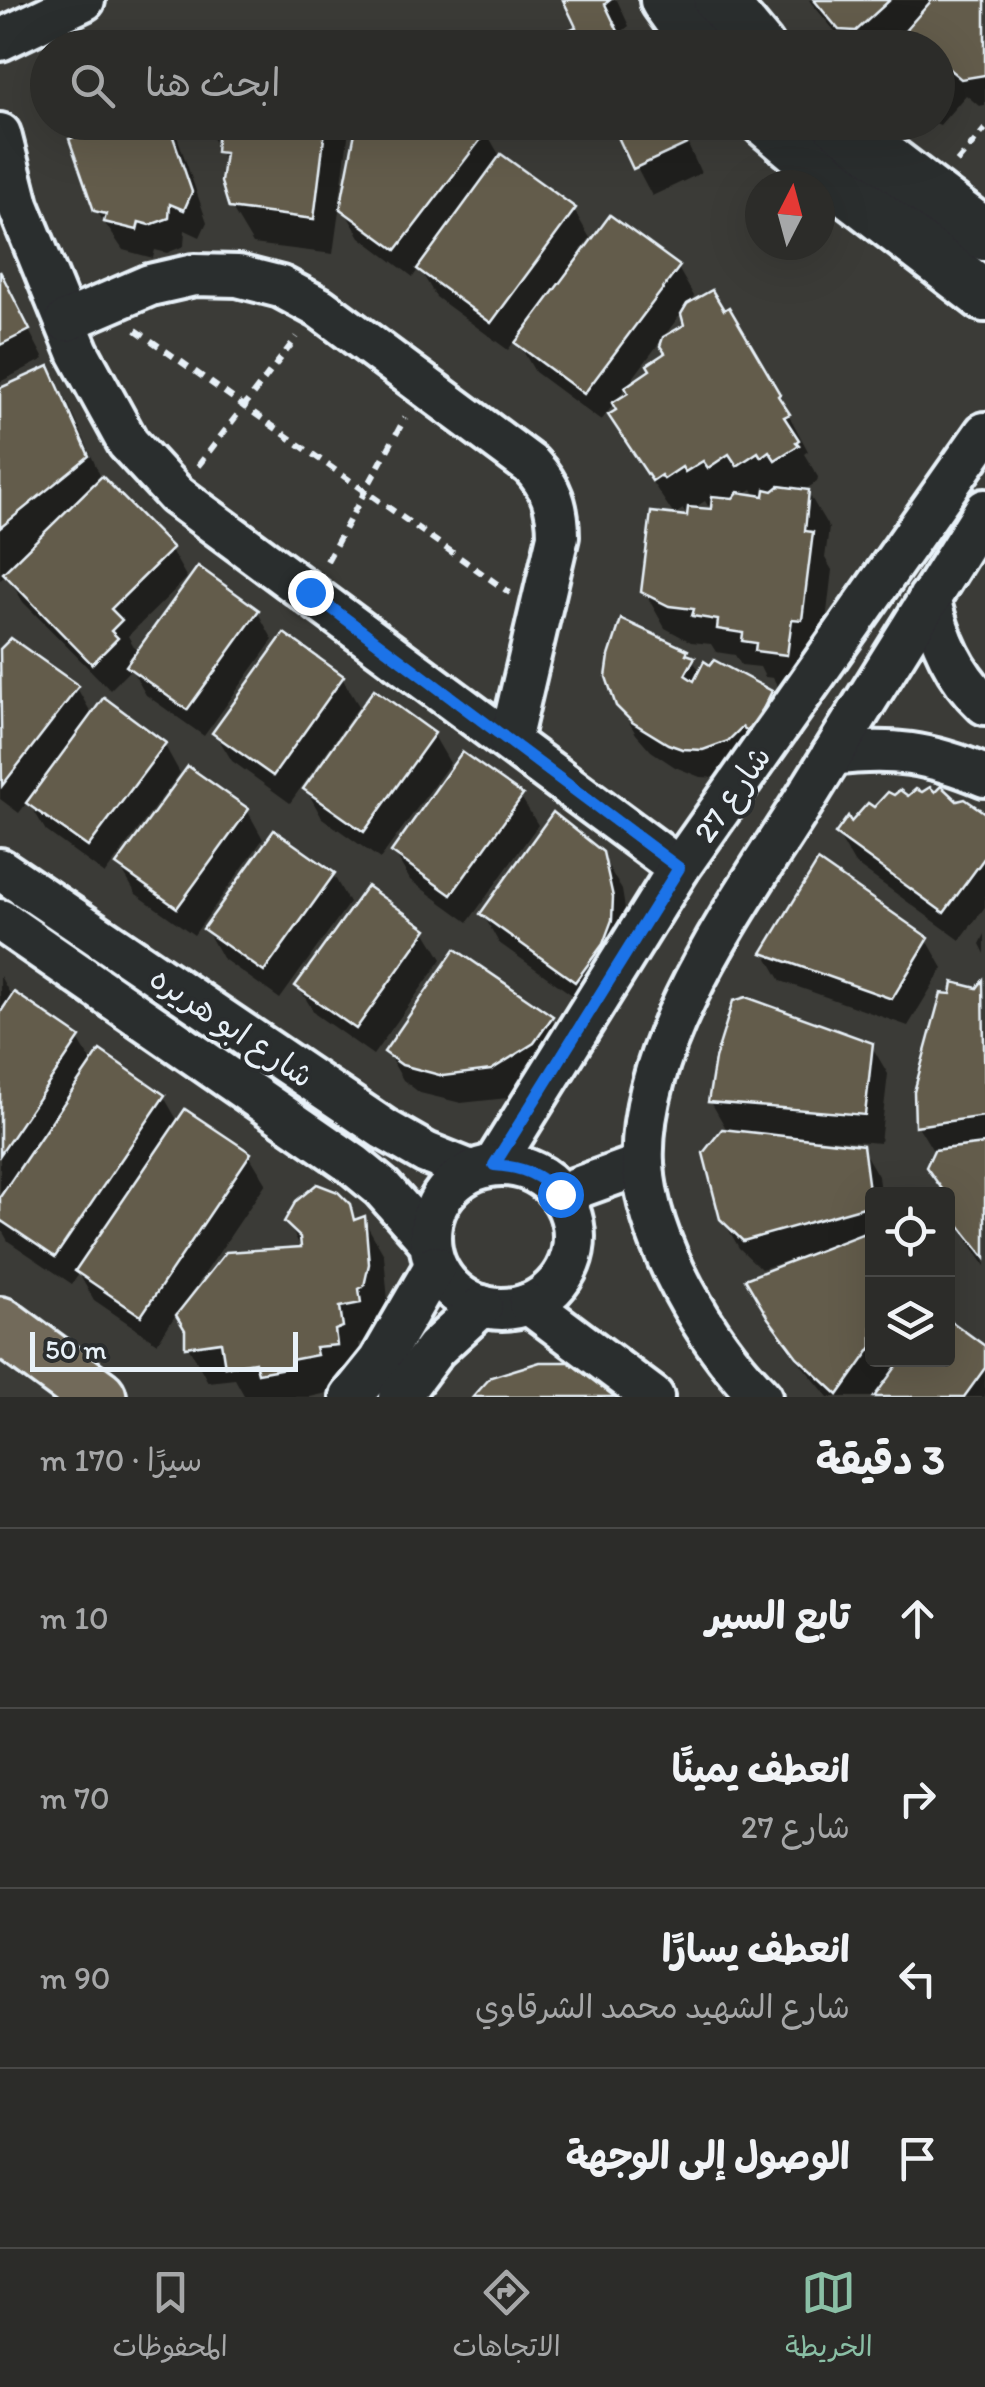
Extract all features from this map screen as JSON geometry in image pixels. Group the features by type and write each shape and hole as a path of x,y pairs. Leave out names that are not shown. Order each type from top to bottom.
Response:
{"main road":[{"path":"0,1325 98,1397"}],"street":[{"path":"0,40 84,0"},
{"path":"666,0 687,30"},
{"path":"720,0 744,30"},
{"path":"0,134 18,205 84,314 111,417 150,470 176,495 679,868"},
{"path":"788,140 985,296"},
{"path":"860,140 985,236"},
{"path":"84,314 150,285 209,275 238,276 281,287 320,308 532,465 551,490 558,536 510,740"},
{"name":"شارع 27","path":"482,1168 679,868 983,442"},
{"name":"شارع 27","path":"643,1164 649,1098 664,1044 713,948 985,510"},
{"path":"930,598 947,654 962,679 985,704"},
{"path":"832,755 872,750 913,752 985,776"},
{"name":"شارع ابو هريره","path":"0,869 384,1129 426,1153 482,1168"},
{"name":"شارع ابو هريره","path":"0,920 354,1165 382,1188 432,1253"},
{"path":"560,1194 643,1164 653,1211 688,1300 713,1340 761,1397"},
{"path":"351,1397 380,1361 432,1253 432,1219 440,1199 454,1183 482,1168 518,1166 542,1176 569,1210 573,1229 568,1265 545,1294 528,1304 506,1308 482,1306 455,1290 432,1253"},
{"path":"528,1304 653,1397"},
{"path":"399,1397 436,1349 482,1306"}],"path":[{"path":"176,495 320,308"},
{"path":"84,314 244,406 541,614"},
{"path":"310,592 424,382"}],"building":[{"path":"563,0 610,0 605,4 617,30 569,30 576,27"},
{"path":"814,0 890,0 857,30 839,30"},
{"path":"932,0 985,0 985,75 961,79 955,74 955,30 906,30"},
{"path":"69,140 174,140 192,192 184,210 170,204 169,218 150,225 139,222 137,230 104,222 106,214 94,211"},
{"path":"217,140 324,140 314,219 229,208 221,182 225,153 216,152"},
{"path":"353,140 480,140 396,250 340,209"},
{"path":"619,140 685,140 687,144 633,169"},
{"path":"501,154 576,208 491,323 417,269"},
{"path":"610,215 680,266 584,394 515,343"},
{"path":"0,271 30,330 0,345"},
{"path":"712,290 724,310 729,307 780,394 790,414 784,417 799,445 775,460 769,451 761,457 758,452 737,466 729,454 708,468 703,461 685,472 682,467 664,479 661,475 652,481 608,415 616,410 612,403 628,393 625,387 650,370 647,365 665,353 660,346 663,337 684,325 681,314 687,304"},
{"path":"49,366 89,456 0,528 0,388"},
{"path":"102,476 173,548 111,609 122,620 111,631 118,638 92,664 3,573"},
{"path":"779,486 809,490 805,531 813,532 802,620 792,619 787,655 755,651 756,643 742,641 743,633 717,629 718,620 692,616 694,609 669,606 641,592 651,512 687,516 688,507 711,509 712,496 733,498 738,492 764,496 765,489 773,491"},
{"path":"198,566 259,610 187,710 126,666"},
{"path":"621,619 688,650 686,654 695,657 685,675 694,681 704,661 710,665 714,660 772,691 758,719 748,731 742,727 728,741 703,750 668,744 632,722 616,706 606,677"},
{"path":"284,633 344,676 273,776 212,733"},
{"path":"11,638 79,686 2,786 0,649"},
{"path":"374,689 435,733 364,832 303,789"},
{"path":"104,697 166,743 88,847 26,803"},
{"path":"462,752 523,795 451,895 391,852"},
{"path":"188,766 249,809 177,908 116,865"},
{"path":"941,786 957,801 965,799 985,813 985,857 944,913 835,834 848,816 851,822 868,803 874,807 888,792 894,795 900,790 908,796 916,789 922,792 930,787 935,792"},
{"path":"553,812 603,852 613,897 612,920 603,944 575,982 480,914"},
{"path":"274,830 335,873 264,972 203,929"},
{"path":"818,861 929,938 892,999 762,953"},
{"path":"367,886 427,929 356,1029 295,986"},
{"path":"455,949 553,1016 534,1043 491,1070 443,1076 402,1065 384,1052"},
{"path":"983,980 985,1116 915,1126 914,1092 941,993 951,994 953,982 977,988"},
{"path":"14,992 80,1037 0,1155 0,1013"},
{"path":"746,997 873,1043 865,1115 708,1102 715,1059 733,1001"},
{"path":"100,1050 165,1095 55,1257 0,1220 0,1197"},
{"path":"185,1109 251,1153 141,1316 75,1271"},
{"path":"722,1129 863,1145 869,1187 865,1187 865,1207 743,1241 720,1219 703,1153"},
{"path":"985,1144 985,1258 955,1220 955,1187 941,1187 926,1167 934,1150"},
{"path":"317,1184 338,1192 350,1204 354,1220 365,1216 369,1264 364,1286 359,1289 361,1303 340,1307 343,1327 335,1330 337,1345 315,1347 317,1355 291,1360 291,1367 258,1373 255,1362 225,1367 221,1342 185,1347 185,1330 176,1315 226,1252 301,1247 300,1237 284,1222 296,1201"},
{"path":"865,1233 865,1357 838,1395 797,1357 745,1279"},
{"path":"955,1324 985,1346 985,1368 964,1397 874,1397 896,1367 955,1367"},
{"path":"540,1362 570,1362 618,1392 615,1397 473,1397 491,1377"}],"route":[{"path":"310,592 679,868 494,1165 518,1166 542,1176 560,1194"}]}
